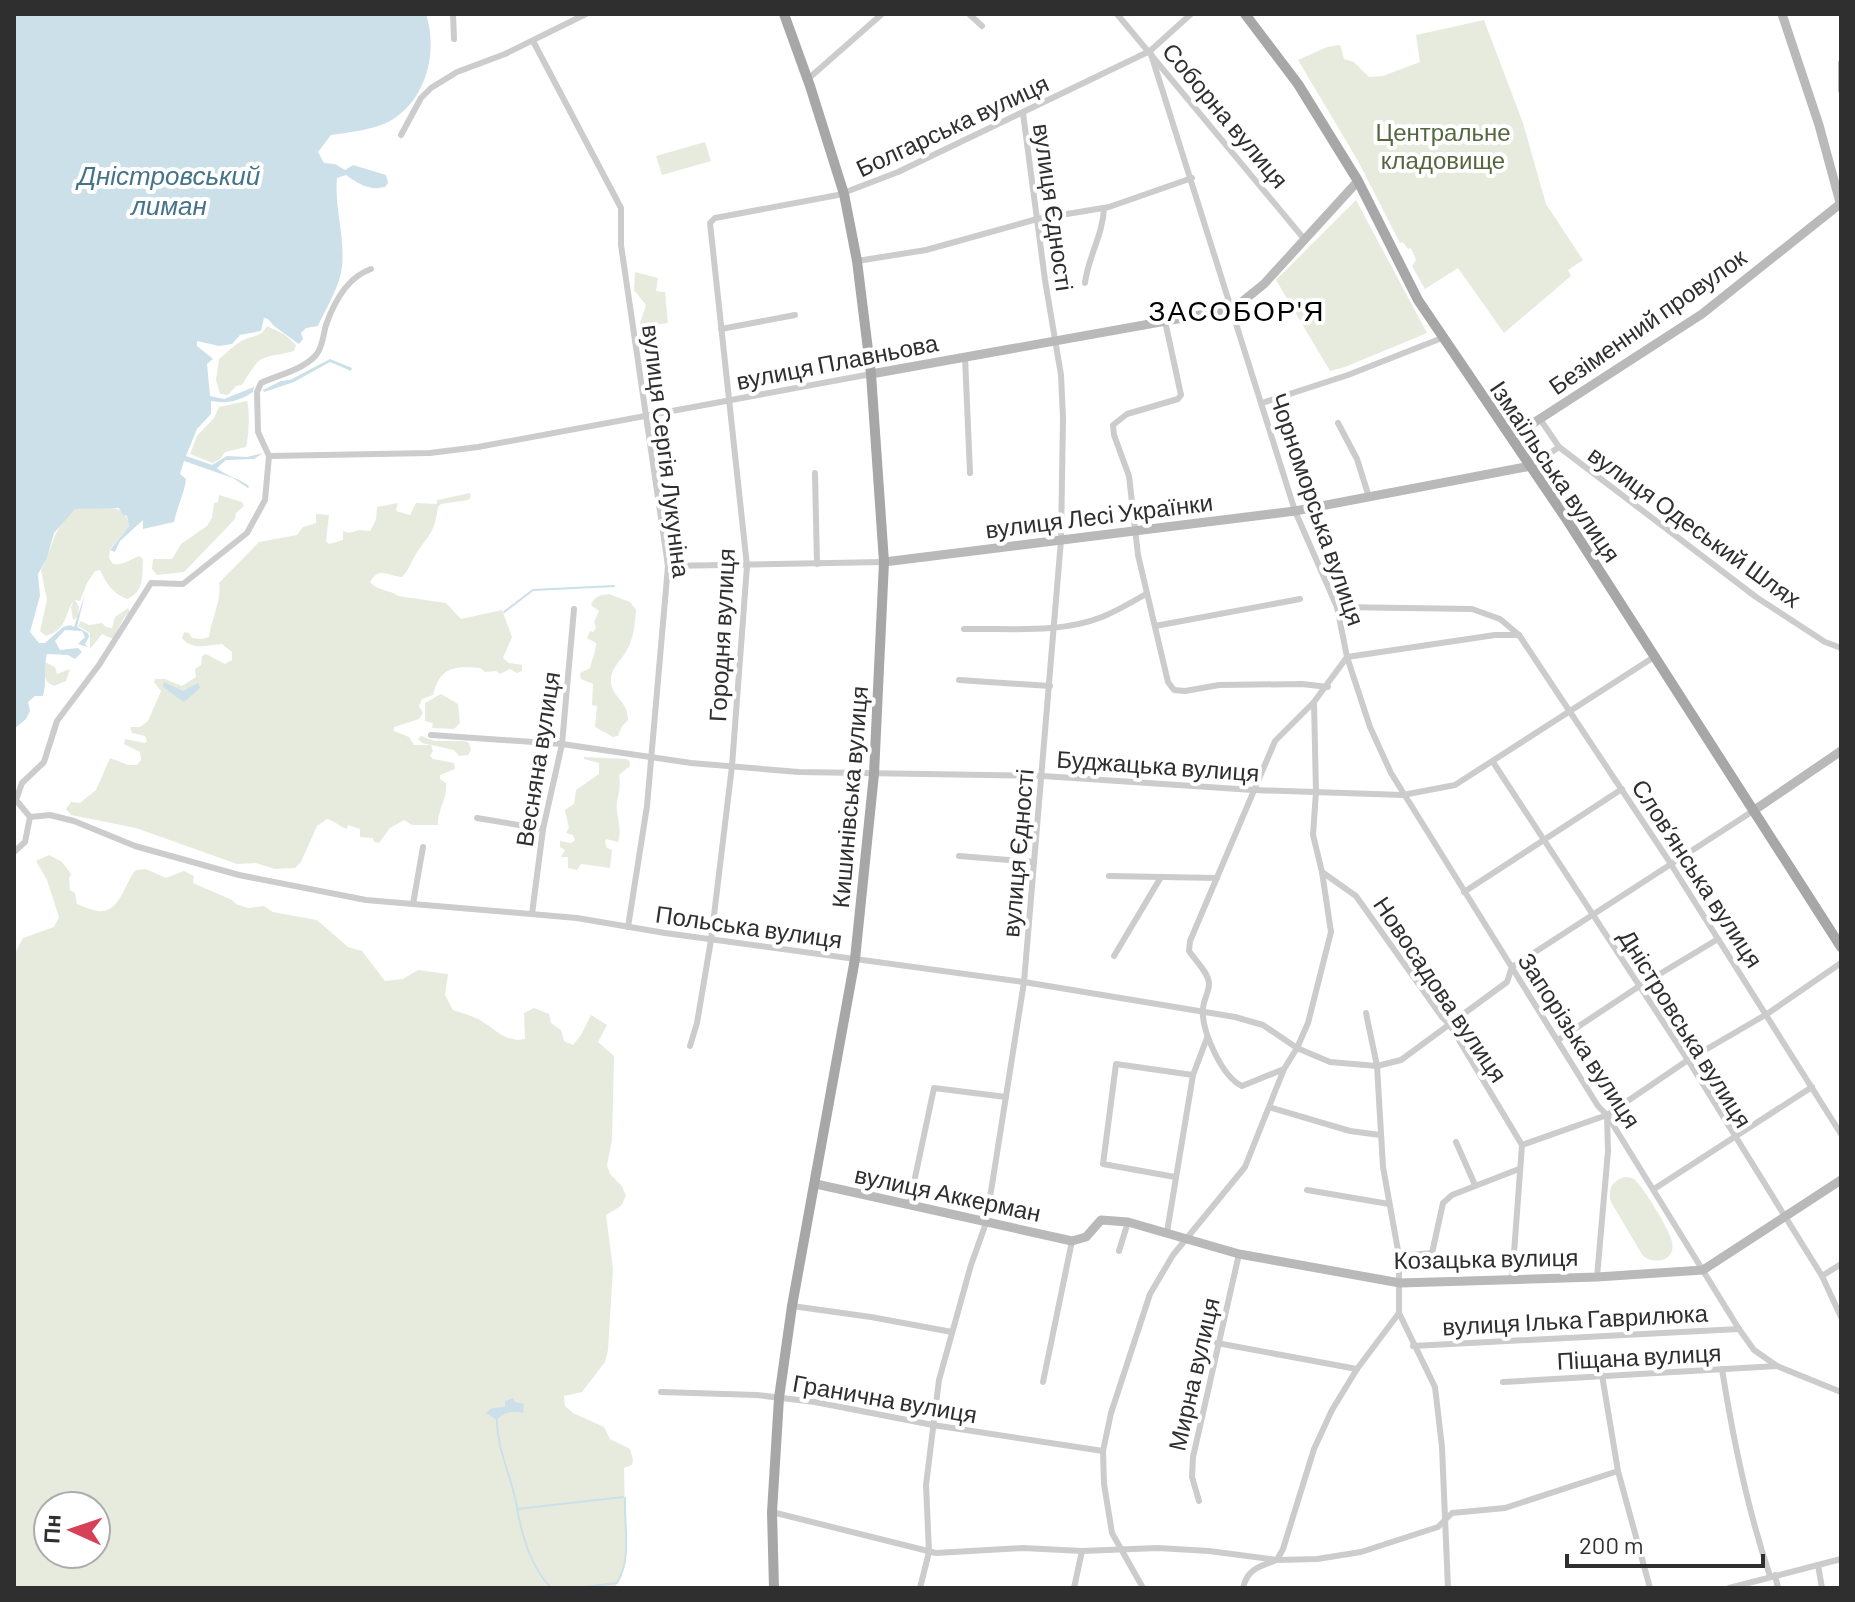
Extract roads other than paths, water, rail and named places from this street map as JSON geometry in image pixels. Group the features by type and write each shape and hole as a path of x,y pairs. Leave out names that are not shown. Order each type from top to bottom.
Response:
{"main road":[{"name":"Кишинівська вулиця","path":"774,1588 772,1512 779,1398 792,1306 855,959 874,774 884,562 871,374 857,261 844,194 784,14"},
{"name":"Ізмаїльська вулиця","path":"1245,14 1298,84 1358,181 1407,280 1442,338 1512,437 1841,947"}],"street":[{"path":"453,14 454,39"},
{"path":"401,135 431,88 457,72 533,41 586,14"},
{"path":"808,79 882,14"},
{"path":"969,14 982,26"},
{"name":"Соборна вулиця","path":"1117,14 1305,240"},
{"name":"Болгарська вулиця","path":"710,223 715,218 844,194 962,143 1150,51 1191,14"},
{"path":"1782,14 1819,125 1841,205"},
{"name":"вулиця Сергія Лукуніна","path":"533,41 617,199 622,218 621,245 668,566 641,848 628,927"},
{"name":"Чорноморська вулиця","path":"1150,51 1295,511 1337,607 1347,657 1328,687 1275,741 1190,941 1189,951 1209,984 1202,1011 1207,1038"},
{"name":"вулиця Єдності","path":"920,1588 929,1552 926,1485 939,1380 986,1223 1024,982 1061,540 1061,375 1023,113"},
{"path":"857,261 926,250 1037,219 1104,208 1192,178"},
{"name":"вулиця Плавньова","path":"269,456 430,453 478,447 646,418 1055,339 1233,309 1264,284 1358,181"},
{"name":"Безіменний провулок","path":"1512,437 1702,314 1841,205"},
{"path":"1085,283 1104,208"},
{"name":"Городня вулиця","path":"690,1046 711,940 732,766 747,566 710,223"},
{"path":"14,852 25,842 30,817 16,800 17,791 44,762 57,721 99,665 151,583 183,584 247,533 265,500 269,456 258,432 257,392 261,383 298,368 319,352 330,316 344,291 356,274 371,269"},
{"path":"721,329 795,315"},
{"path":"1165,321 1181,395 1178,399 1127,414 1113,425 1129,476 1138,555 1168,682 1174,690 1185,691 1219,685 1302,684 1328,687"},
{"path":"1262,403 1348,375 1442,338"},
{"path":"965,357 970,473"},
{"path":"1540,419 1559,447"},
{"path":"1338,423 1357,459 1369,497"},
{"name":"вулиця Одеський Шлях","path":"1531,466 1559,447 1756,597 1825,642 1841,648"},
{"name":"вулиця Лесі Українки","path":"668,566 884,562 1295,511 1531,466"},
{"path":"815,473 817,564"},
{"path":"964,629 1054,627 1102,617 1146,594"},
{"path":"1155,626 1300,599"},
{"name":"Словʼянська вулиця","path":"1337,607 1472,609 1488,612 1519,635 1670,863 1841,1134"},
{"name":"Весняна вулиця","path":"532,914 543,829 562,744 574,609"},
{"path":"1347,657 1495,635 1519,635"},
{"name":"Запорізька вулиця","path":"1347,657 1370,727 1403,795 1598,1106 1607,1115 1654,1189 1739,1329 1754,1350 1777,1366 1841,1392"},
{"name":"Буджацька вулиця","path":"431,735 562,744 732,766 874,774 1043,776 1253,790 1403,795 1455,785 1654,657"},
{"path":"959,680 1050,686"},
{"path":"1143,1588 1108,1521 1103,1451 1111,1413 1150,1294 1173,1255 1245,1167 1284,1069 1308,1023 1331,932 1313,835 1316,792 1314,702"},
{"path":"1753,811 1841,751"},
{"name":"Дністровська вулиця","path":"1493,762 1688,1060 1822,1276 1841,1317"},
{"path":"1464,892 1622,789"},
{"name":"Польська вулиця","path":"30,817 50,815 74,821 135,846 239,875 366,900 532,914 1024,982 1202,1011 1263,1025 1297,1048 1330,1062 1377,1066 1401,1060 1507,982 1512,967 1753,811"},
{"path":"477,818 543,829"},
{"path":"413,904 423,847"},
{"path":"959,856 1034,862"},
{"name":"Новосадова вулиця","path":"1322,872 1356,896 1450,1025 1522,1145"},
{"path":"1109,876 1217,878"},
{"path":"1114,956 1161,877"},
{"path":"1558,1040 1718,939"},
{"path":"1512,1280 1522,1145 1607,1115 1688,1060 1767,1014 1841,963"},
{"path":"1366,1013 1377,1066 1380,1135 1399,1256 1399,1313 1435,1387 1442,1447 1448,1588"},
{"path":"1207,1038 1220,1063 1237,1084 1249,1084 1284,1069"},
{"path":"1167,1232 1193,1075 1207,1038"},
{"path":"1175,1177 1103,1164 1116,1064 1193,1075"},
{"path":"1654,1189 1812,1087"},
{"path":"909,1206 934,1088 1006,1097"},
{"path":"1269,1107 1350,1131 1380,1135"},
{"path":"1597,1277 1608,1151 1607,1115"},
{"path":"1456,1142 1475,1185"},
{"path":"1399,1256 1432,1253 1443,1203 1452,1195 1519,1169"},
{"name":"Козацька вулиця","path":"1072,1241 1086,1237 1101,1220 1128,1222 1239,1254 1400,1283 1597,1277 1703,1270 1841,1180"},
{"name":"вулиця Аккерман","path":"816,1184 1072,1241"},
{"path":"1307,1190 1389,1204"},
{"path":"1119,1251 1128,1222"},
{"path":"1043,1382 1072,1241"},
{"name":"Мирна вулиця","path":"1199,1501 1191,1465 1239,1254"},
{"path":"1822,1276 1841,1264"},
{"path":"792,1306 952,1332"},
{"path":"1243,1588 1251,1571 1277,1560 1314,1449 1332,1410 1357,1369 1399,1313"},
{"name":"вулиця Ілька Гаврилюка","path":"1413,1346 1739,1329"},
{"path":"1217,1343 1357,1369"},
{"path":"1750,1367 1757,1359 1754,1350"},
{"name":"Піщана вулиця","path":"1503,1382 1777,1366"},
{"path":"1722,1369 1754,1529 1778,1588"},
{"path":"1602,1375 1618,1471 1650,1588"},
{"path":"1830,1388 1841,1384"},
{"name":"Гранична вулиця","path":"661,1392 815,1402 933,1425 1103,1451"},
{"path":"772,1512 929,1552 951,1554 1023,1548 1082,1551 1120,1548 1209,1551 1277,1560 1317,1559 1361,1552 1438,1527 1452,1513 1517,1505 1618,1471"},
{"path":"1074,1588 1082,1551"},
{"path":"1729,1588 1841,1559"},
{"path":"1818,1565 1822,1588"}],"water":[{"name":"Дністровський лиман","path":"14,14 426,14 431,43 427,73 404,111 378,126 331,135 318,152 324,163 335,164 345,170 353,165 386,175 388,183 385,187 374,188 346,175 337,178 341,273 318,326 306,328 301,333 303,339 299,344 264,318 261,331 240,335 232,344 219,346 197,341 197,346 213,359 207,364 210,396 224,399 254,387 253,392 238,400 211,401 211,414 197,429 186,456 212,465 227,456 247,457 263,453 254,459 226,460 217,468 245,483 248,488 233,478 184,461 180,474 186,479 174,522 143,529 143,520 120,541 115,552 110,550 129,526 127,516 119,508 75,509 54,533 47,558 38,574 40,596 30,632 39,643 45,643 63,627 74,627 85,594 77,627 88,633 85,644 88,647 78,644 85,637 82,631 65,630 55,641 60,650 78,648 82,652 75,659 68,655 47,654 43,696 35,696 28,702 30,711 26,719 14,729"},
{"path":"330,359 352,368 351,371 330,362 294,382 263,390 290,380"},
{"path":"164,682 183,691 198,683 200,688 184,702 163,687"},
{"path":"513,1398 515,1402 524,1404 523,1413 509,1412 497,1420 486,1413 492,1408 505,1407 505,1401"}],"waterway":[{"path":"504,612 533,590 614,586"},
{"path":"497,1420 499,1442 524,1539 538,1570 551,1588"},
{"path":"517,1509 623,1497"},
{"path":"575,1588 617,1583 626,1553 625,1498"}],"railway":[{"path":"1841,62 1841,91"}],"district":[{"name":"ЗАСОБОР'Я","path":"1237,310"}],"park label":[{"name":"Центральне кладовище","path":"1443,145"}]}
